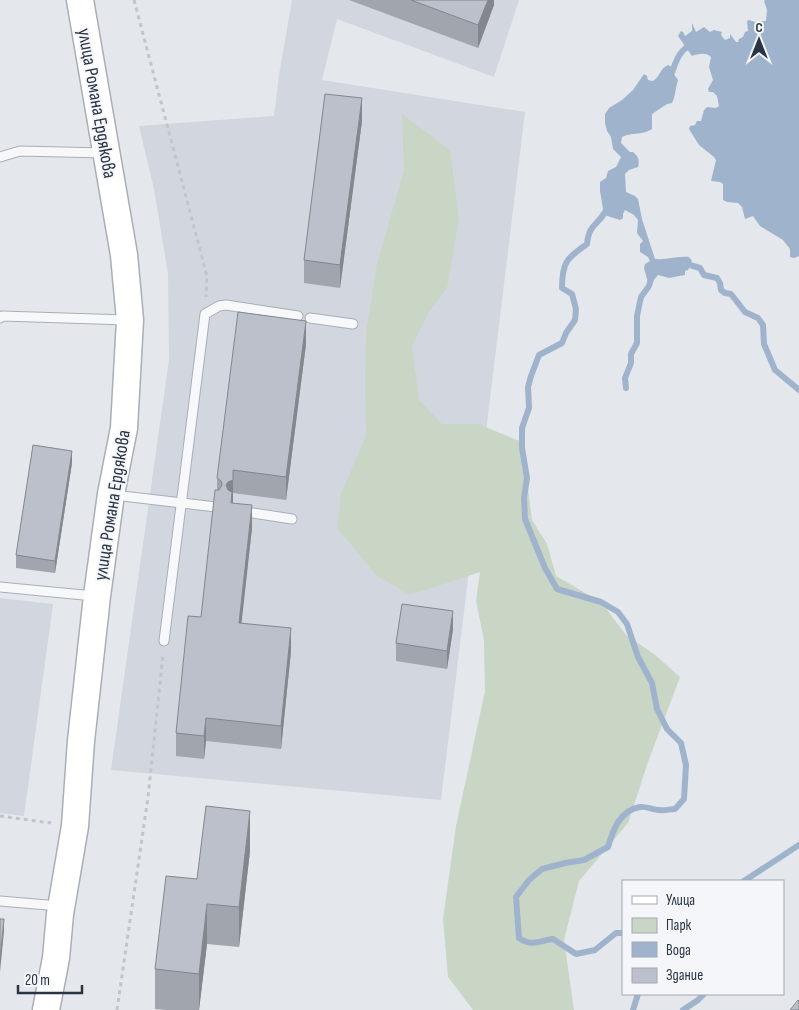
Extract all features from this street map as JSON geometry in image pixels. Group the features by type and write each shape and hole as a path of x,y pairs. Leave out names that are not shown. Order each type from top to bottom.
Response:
{"street":[{"name":"улица Романа Ердякова","path":"46,1010 56,958 75,826 81,741 96,596 111,494 124,428 130,320 124,255 80,0"}],"lane":[{"path":"0,157 20,151 107,154"},
{"path":"164,642 205,314 219,306 226,305 298,316"},
{"path":"0,318 2,316 45,316 130,320"},
{"path":"310,318 353,324"},
{"path":"111,494 216,507"},
{"path":"232,510 292,519"},
{"path":"0,587 96,596"},
{"path":"0,901 62,906"}],"path":[{"path":"134,0 207,276 205,314"},
{"path":"117,1010 148,797 164,642"},
{"path":"0,816 75,826"}],"shaded area":[{"path":"292,0 519,0 494,77 337,19 322,80 525,112 441,800 111,770 169,360 168,274 154,189 139,126 274,116"},
{"path":"0,598 53,604 24,816 0,813"}],"green space":[{"path":"402,114 450,150 459,219 447,288 429,312 412,346 419,400 442,424 478,424 522,442 532,520 547,544 556,576 601,602 626,635 654,654 680,677 648,762 628,823 579,881 564,940 574,1010 473,1010 448,977 443,919 456,826 485,691 484,640 476,601 480,572 410,595 377,576 337,528 341,494 366,436 366,333 377,264 404,170"}],"water":[{"path":"765,0 799,0 799,256 794,258 790,257 790,249 783,240 760,226 753,216 745,219 742,207 738,203 723,200 723,184 711,181 716,160 699,145 689,129 697,121 701,121 704,110 707,107 716,108 719,106 717,96 713,92 709,92 708,89 713,80 709,67 711,57 704,54 692,56 678,36 681,31 685,36 692,31 692,23 696,32 704,27 710,32 714,30 722,32 721,35 725,40 730,38 730,34 738,42 745,32 748,31 747,21 766,21 767,10"},
{"path":"668,65 674,68 673,73 678,80 672,103 667,104 652,114 652,129 622,137 621,143 636,155 639,162 638,167 629,170 625,174 626,192 638,199 642,219 655,259 689,257 692,261 688,270 685,271 685,275 669,278 658,275 649,286 644,268 645,264 650,261 648,257 640,252 640,244 643,241 637,233 638,220 634,215 625,210 623,218 620,220 604,215 600,182 606,178 608,171 616,167 621,157 613,149 611,137 605,123 605,114 609,108 633,90 644,74 648,80 653,81 663,68"}],"building":[{"path":"411,0 488,0 478,25"},
{"path":"325,94 362,98 340,265 304,260"},
{"path":"238,312 306,321 286,477 233,470 233,480 226,485 228,490 232,492 231,503 252,505 239,623 291,628 281,726 206,718 204,736 176,733 188,616 201,617 215,490 219,490 222,485 221,481 217,478"},
{"path":"33,445 72,451 55,561 16,555"},
{"path":"402,604 453,611 447,651 396,643"},
{"path":"206,806 250,811 239,907 207,904 199,974 155,969 166,876 197,879"},
{"path":"0,919 4,919 0,960"},
{"path":"798,1000 799,1010 790,1010"}],"waterway":[{"path":"671,75 681,53 693,44"},
{"path":"607,208 592,227 587,244 570,257 563,272 562,288 572,294 576,309 575,320 562,343 539,355 528,387 529,408 522,428 522,448 527,478 524,498 525,519 545,568 557,589 601,602 618,612 627,624 638,657 652,683 657,709 667,729 681,743 686,765 684,799 675,809 662,810 642,807 627,812 618,822 608,847 584,860 542,869 529,880 516,897 519,938 524,941 535,943 553,939 576,954 595,950 616,933 622,933"},
{"path":"683,263 700,268 704,275 717,278 721,290 731,294 745,312 758,318 763,325 764,344 775,370 799,390"},
{"path":"626,388 625,378 631,363 631,354 637,343 637,316 641,297 649,286 651,279"},
{"path":"746,880 799,845"},
{"path":"633,1010 638,995"},
{"path":"683,1010 703,995"}]}
